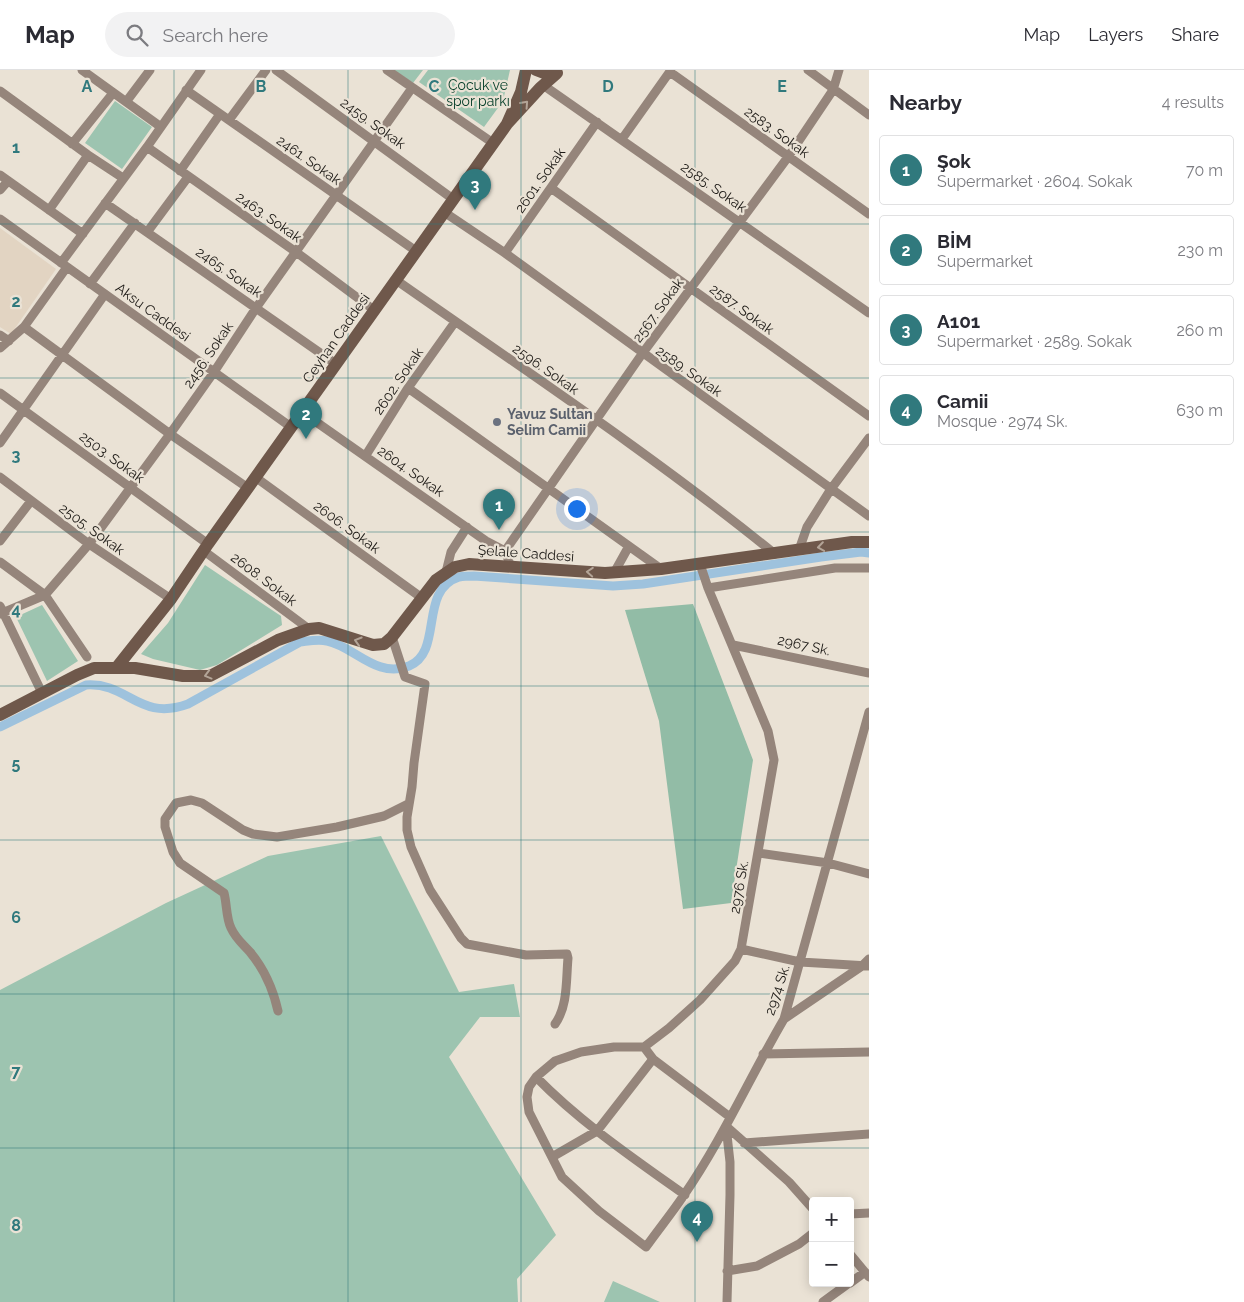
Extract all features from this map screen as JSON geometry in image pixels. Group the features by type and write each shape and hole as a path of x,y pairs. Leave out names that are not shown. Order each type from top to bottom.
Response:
{"street":[{"path":"82,70 161,127"},
{"path":"126,102 150,70"},
{"path":"0,348 24,327 82,234 147,147 201,70"},
{"path":"229,120 266,70"},
{"name":"2459. Sokak","path":"276,70 453,199"},
{"path":"387,70 494,143"},
{"name":"Ceyhan Caddesi","path":"507,124 521,92 526,70"},
{"path":"536,70 542,74 561,71"},
{"path":"808,70 869,115"},
{"name":"2567. Sokak","path":"504,551 550,488 642,354 788,157 833,90 839,70"},
{"name":"Ceyhan Caddesi","path":"117,667 171,599 255,477 507,124 543,85 561,71"},
{"path":"622,139 670,71"},
{"name":"2583. Sokak","path":"670,71 869,214"},
{"name":"2585. Sokak","path":"543,85 869,313"},
{"name":"2456. Sokak","path":"1,611 45,595 89,544 214,372 256,308 412,88"},
{"name":"2461. Sokak","path":"186,90 416,251"},
{"path":"0,91 122,178"},
{"path":"72,144 113,93"},
{"path":"180,171 220,114"},
{"name":"2601. Sokak","path":"504,253 597,122"},
{"name":"2463. Sokak","path":"147,147 296,252 374,310"},
{"path":"49,210 88,155"},
{"path":"0,175 82,234"},
{"path":"148,231 188,177"},
{"path":"0,190 8,180"},
{"name":"2587. Sokak","path":"551,188 869,416"},
{"name":"2465. Sokak","path":"105,203 148,231 336,364"},
{"name":"2589. Sokak","path":"444,212 504,253 869,516"},
{"name":"Aksu Caddesi","path":"0,219 291,427"},
{"path":"90,284 135,223"},
{"name":"2596. Sokak","path":"396,280 596,420 736,522 775,554"},
{"path":"0,443 105,294"},
{"name":"2602. Sokak","path":"366,456 408,388 455,322"},
{"path":"24,327 170,434 248,488"},
{"path":"0,334 9,341"},
{"path":"408,388 550,488 661,570"},
{"name":"2503. Sokak","path":"0,393 131,488 206,547"},
{"name":"2604. Sokak","path":"302,412 504,551"},
{"path":"799,550 807,527 831,489 869,438"},
{"name":"2606. Sokak","path":"255,477 422,598"},
{"name":"2505. Sokak","path":"1,481 89,544 171,599"},
{"path":"0,541 31,501"},
{"path":"446,572 451,552 467,527"},
{"name":"Şelale Caddesi","path":"392,637 436,580 455,567 469,564 614,573 661,570 852,542 869,542"},
{"path":"614,573 629,546"},
{"name":"2608. Sokak","path":"206,547 309,629"},
{"path":"504,551 511,567"},
{"path":"0,562 45,595 87,656"},
{"name":"2976 Sk.","path":"644,1047 669,1028 700,1000 735,961 741,949 774,760 768,732 708,588 700,564"},
{"path":"708,588 834,568 869,568"},
{"path":"1,611 42,693"},
{"path":"0,715 94,668 135,668 183,676 210,676 278,640 309,629 319,628 373,645 384,644 392,637 405,677 424,684 412,787 406,817 411,847 430,890 460,938 467,944 526,954 566,954 568,958 564,1007 561,1017 556,1024"},
{"name":"2967 Sk.","path":"733,645 869,673"},
{"name":"2974 Sk.","path":"552,1157 562,1177 599,1211 646,1247 685,1195 726,1126 763,1054 784,1019 867,730 869,712"},
{"path":"278,1011 274,991 266,974 249,951 238,942 230,926 224,893 180,863 173,852 165,827 165,819 170,810 176,803 191,800 202,803 243,830 253,834 277,837 337,827 384,816 408,804"},
{"path":"758,853 828,862 869,874"},
{"path":"741,949 800,962 867,963"},
{"path":"784,1019 867,963"},
{"path":"653,1059 597,1131 552,1157 528,1107 528,1092 531,1083 536,1077 555,1061 581,1052 614,1047 644,1047 653,1059 730,1117"},
{"path":"763,1054 869,1052"},
{"path":"536,1077 558,1100 597,1131 685,1195"},
{"path":"726,1126 789,1182 809,1204"},
{"path":"726,1126 730,1162 727,1302"},
{"path":"744,1143 869,1134"},
{"path":"854,1214 869,1213"},
{"path":"727,1271 756,1266 809,1237"},
{"path":"854,1259 867,1275 854,1281"},
{"path":"823,1302 844,1287"}],"shaded area":[{"path":"0,228 56,269 11,334 0,327"}],"green space":[{"path":"394,70 423,70 413,83"},
{"name":"Çocuk ve spor parkı","path":"428,70 510,70 503,101 484,127 419,82"},
{"path":"115,101 152,127 122,169 85,143"},
{"path":"205,565 281,616 282,625 217,665 200,670 153,659 141,654 168,623"},
{"path":"693,604 753,760 731,903 683,909 659,721 625,610"},
{"path":"42,605 78,661 47,681 16,617"},
{"path":"381,836 459,992 514,984 520,1017 480,1017 449,1057 556,1235 517,1279 518,1302 0,1302 0,990 166,903 268,856"},
{"path":"613,1281 660,1302 604,1302"}],"waterway":[{"path":"0,727 86,685 113,689 145,705 157,708 171,708 188,704 300,642 317,640 337,644 376,665 386,668 397,669 409,666 420,659 426,648 434,607 439,594 447,584 459,577 474,576 613,586 643,584 821,557 861,552 869,553"}],"place":[{"name":"A101","path":"475,210"},
{"name":"Yavuz Sultan Selim Camii","path":"497,422"},
{"name":"BİM","path":"306,439"},
{"name":"Şok","path":"499,530"},
{"name":"Camii","path":"697,1242"}]}
